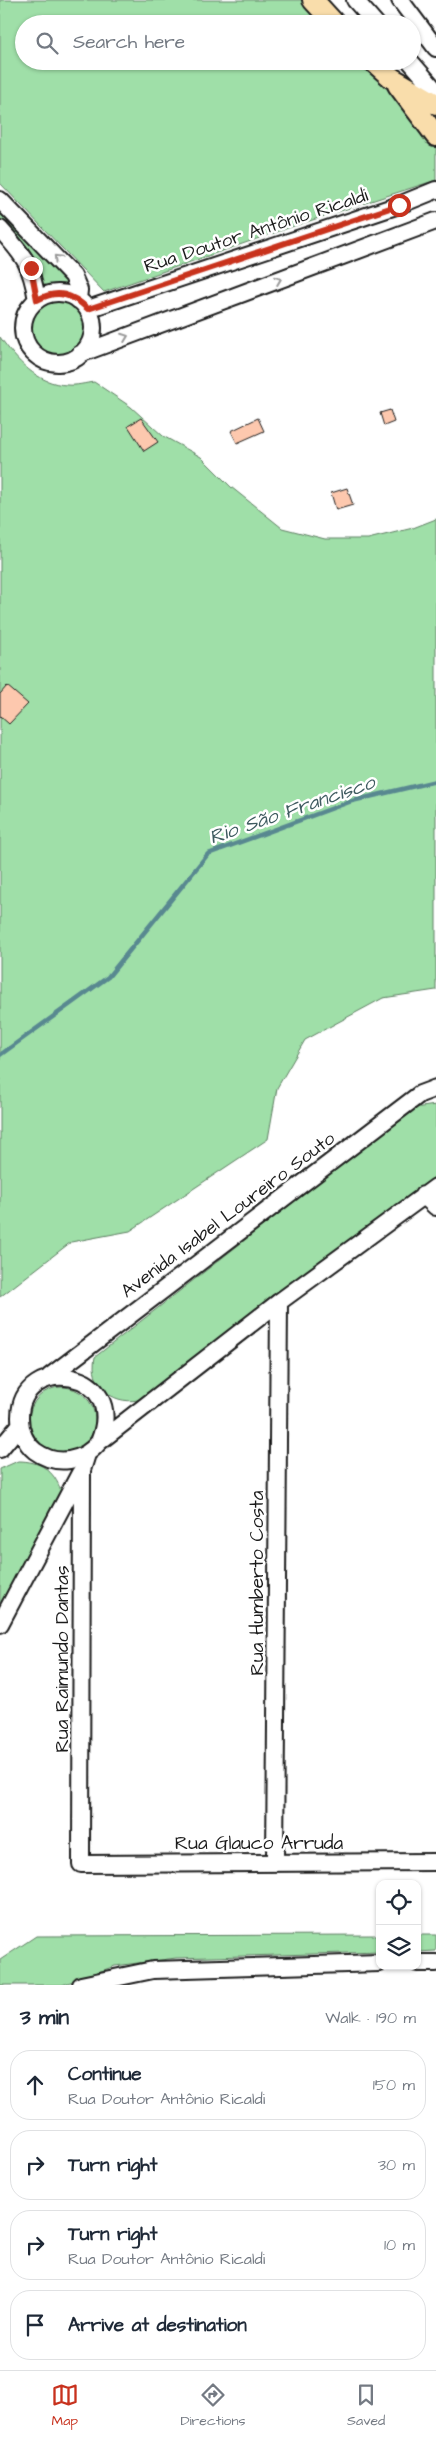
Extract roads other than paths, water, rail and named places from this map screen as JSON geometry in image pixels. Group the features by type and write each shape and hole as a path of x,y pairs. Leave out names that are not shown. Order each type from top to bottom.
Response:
{"main road":[{"path":"313,0 327,15"},
{"path":"383,70 392,78 436,136"},
{"path":"392,78 436,104"}],"street":[{"path":"355,0 368,15"},
{"path":"400,0 411,15"},
{"path":"421,28 436,48"},
{"path":"418,70 436,91"},
{"name":"Rua Doutor Antônio Ricaldi","path":"83,304 399,205 436,190"},
{"path":"0,200 72,276 92,325 91,336 87,346 80,354"},
{"path":"83,304 64,294 55,293 37,300 24,317 24,339 29,349 48,361 59,363 70,360 80,354 436,221"},
{"path":"0,229 24,256 31,268 37,300"},
{"name":"Avenida Isabel Loureiro Souto","path":"20,1425 20,1413 29,1392 420,1094 436,1088"},
{"path":"2,1442 20,1425 29,1444 46,1458 59,1461 74,1460 87,1454 99,1442 279,1302 430,1191 436,1207"},
{"name":"Rua Humberto Costa","path":"275,1863 279,1302"},
{"path":"48,1378 63,1375 78,1378 91,1386 101,1398 106,1412 105,1427 99,1442"},
{"name":"Rua Raimundo Dantas","path":"81,1864 82,1470 87,1454"},
{"path":"0,1624 82,1470"},
{"name":"Rua Glauco Arruda","path":"81,1864 436,1862"},
{"path":"81,1985 153,1970 376,1963"},
{"path":"421,1963 436,1963"}],"waterway":[{"name":"Rio São Francisco","path":"0,1055 108,977 208,854 352,801 436,781"}]}
